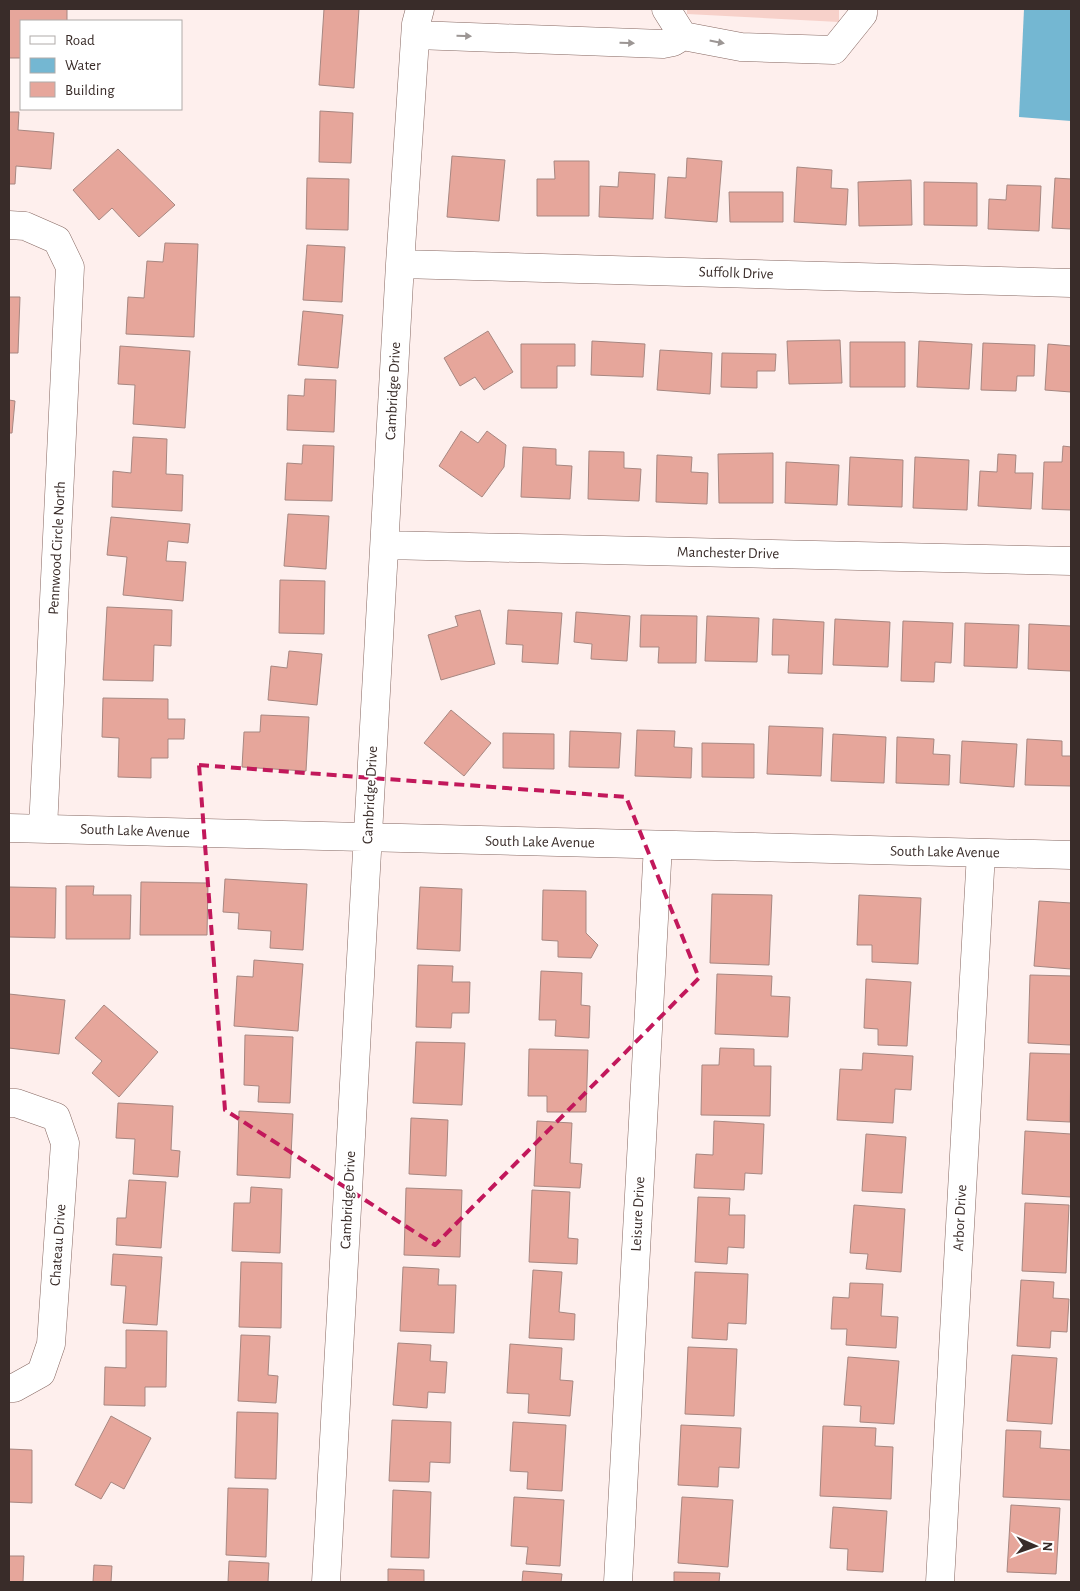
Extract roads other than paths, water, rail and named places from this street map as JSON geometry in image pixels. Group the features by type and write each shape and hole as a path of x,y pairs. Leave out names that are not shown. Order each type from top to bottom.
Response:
{"street":[{"path":"666,9 683,36"},
{"path":"418,22 654,44 674,42 683,36 741,47 834,50 863,14 864,9"},
{"name":"Cambridge Drive","path":"326,1582 400,264 418,22"},
{"name":"Pennwood Circle North","path":"9,226 25,226 57,240 70,267 43,829"},
{"name":"Suffolk Drive","path":"400,264 1071,283"},
{"name":"Manchester Drive","path":"385,544 1071,560"},
{"name":"South Lake Avenue","path":"9,828 1071,855"},
{"name":"Leisure Drive","path":"618,1582 658,845"},
{"name":"Arbor Drive","path":"940,1582 981,853"},
{"name":"Chateau Drive","path":"9,1103 16,1103 56,1117 65,1143 51,1344 41,1373 14,1388 9,1388"}],"water":[{"path":"1024,9 1071,9 1071,121 1019,117"}]}
